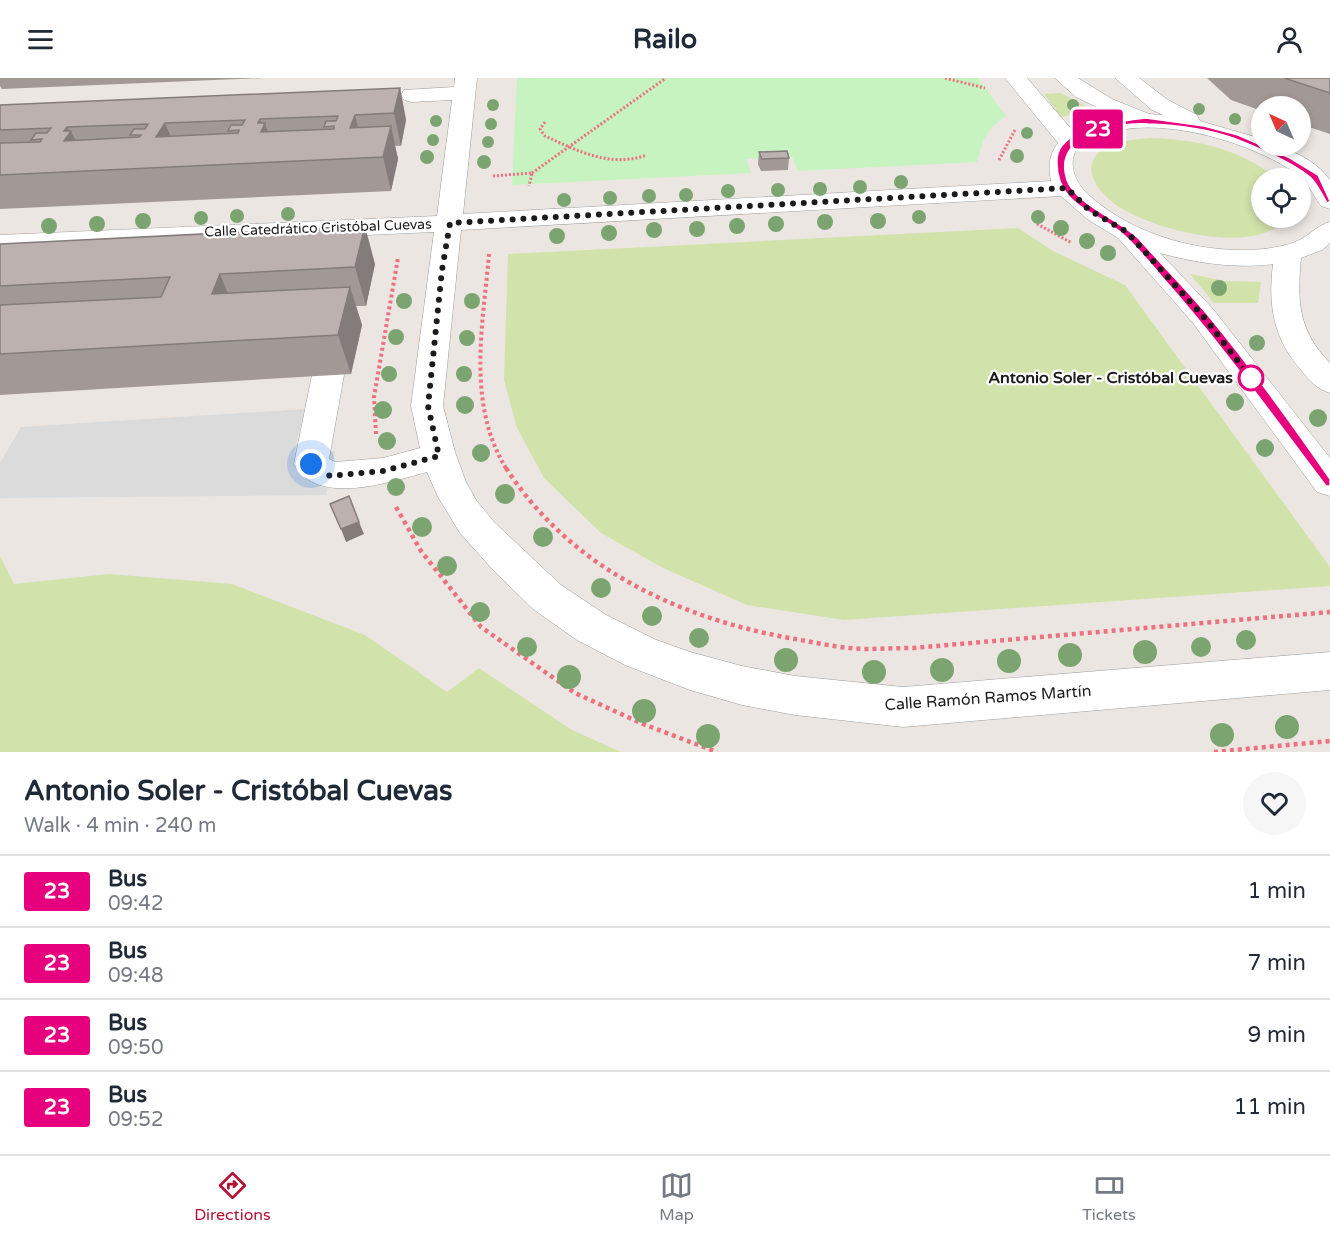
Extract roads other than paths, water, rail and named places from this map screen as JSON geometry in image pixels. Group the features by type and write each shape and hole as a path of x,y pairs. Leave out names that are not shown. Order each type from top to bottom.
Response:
{"street":[{"path":"1016,78 1070,142"},
{"path":"1066,78 1100,102 1146,121 1204,128 1235,136 1287,159 1323,176 1330,201"},
{"path":"1126,78 1160,105 1204,128"},
{"path":"412,95 465,85"},
{"name":"Calle Ramón Ramos Martín","path":"465,85 428,406 439,456 450,485 472,523 530,584 566,612 618,644 676,667 741,685 835,703 903,707 1330,671"},
{"path":"1146,121 1089,131 1070,142 1061,156 1063,180 1067,188 1089,210 1127,232 1171,249 1235,258 1288,255 1328,243"},
{"name":"Calle Catedrático Cristóbal Cuevas","path":"0,243 450,223 1067,188"},
{"path":"1127,232 1203,316 1330,483"},
{"path":"1288,255 1283,290 1286,314 1297,344 1330,382"},
{"path":"328,375 311,464 330,476 383,471 439,456"}],"place":[{"name":"Antonio Soler - Cristóbal Cuevas","path":"1251,378"}]}
